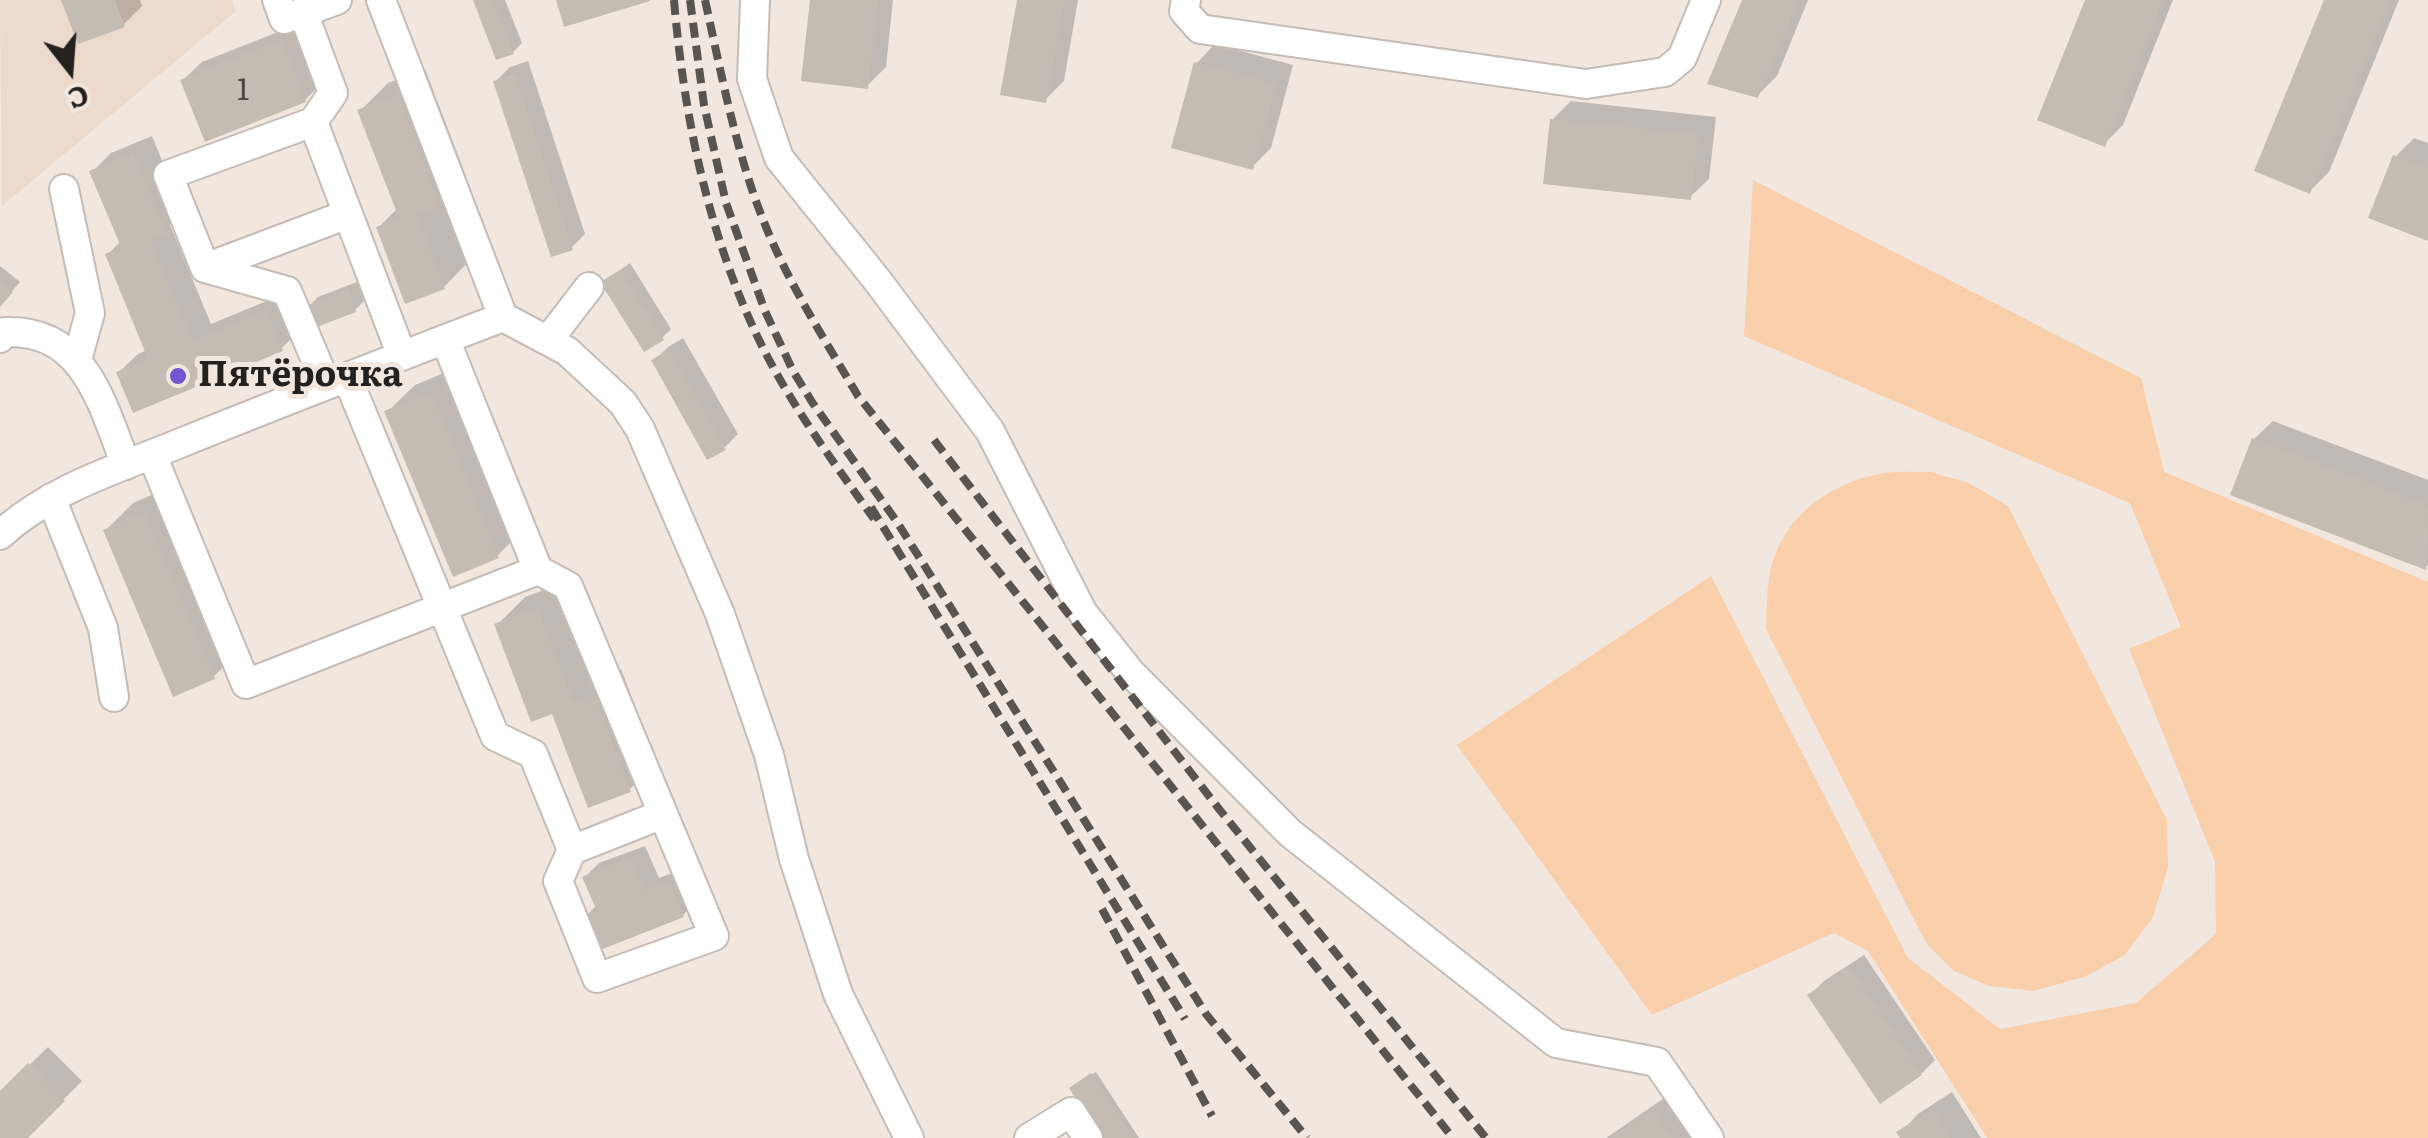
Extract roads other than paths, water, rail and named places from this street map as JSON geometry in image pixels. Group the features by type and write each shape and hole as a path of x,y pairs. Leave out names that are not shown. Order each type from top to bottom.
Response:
{"street":[{"path":"205,268 168,175 313,122 332,93 290,6 336,0"},
{"path":"381,0 503,317 550,339 594,374 623,403 655,461 720,614 769,754 794,858 838,994 908,1138"},
{"path":"755,0 752,79 780,158 878,280 990,431 1083,613 1130,672 1290,832 1556,1043 1658,1062 1709,1138"},
{"path":"1186,0 1184,11 1200,29 1586,84 1665,72 1682,58 1706,0"},
{"path":"313,122 402,356"},
{"path":"64,189 90,313 77,360"},
{"path":"205,268 348,214"},
{"path":"205,268 288,290 337,380 442,608 495,736 533,754 572,850"},
{"path":"550,339 589,287"},
{"path":"0,535 51,498 337,380 503,317"},
{"path":"0,338 5,332 32,331 77,360 139,460 246,684 538,570"},
{"path":"445,339 538,570 568,586 714,936 596,978 558,881 572,850 663,814"},
{"path":"51,498 103,628 114,697"},
{"path":"1029,1138 1071,1112 1088,1138"}],"railway":[{"path":"674,0 692,133 714,221 743,305 787,391 874,519"},
{"path":"690,0 704,105 726,203 765,311 793,371 897,522 1206,1014 1307,1138"},
{"path":"705,0 737,140 764,222 796,289 858,396 1453,1138"},
{"path":"934,440 1219,809 1486,1138"},
{"path":"871,507 1185,1019"},
{"path":"1102,909 1212,1116"}],"place":[{"name":"Пятёрочка","path":"178,376"}]}
